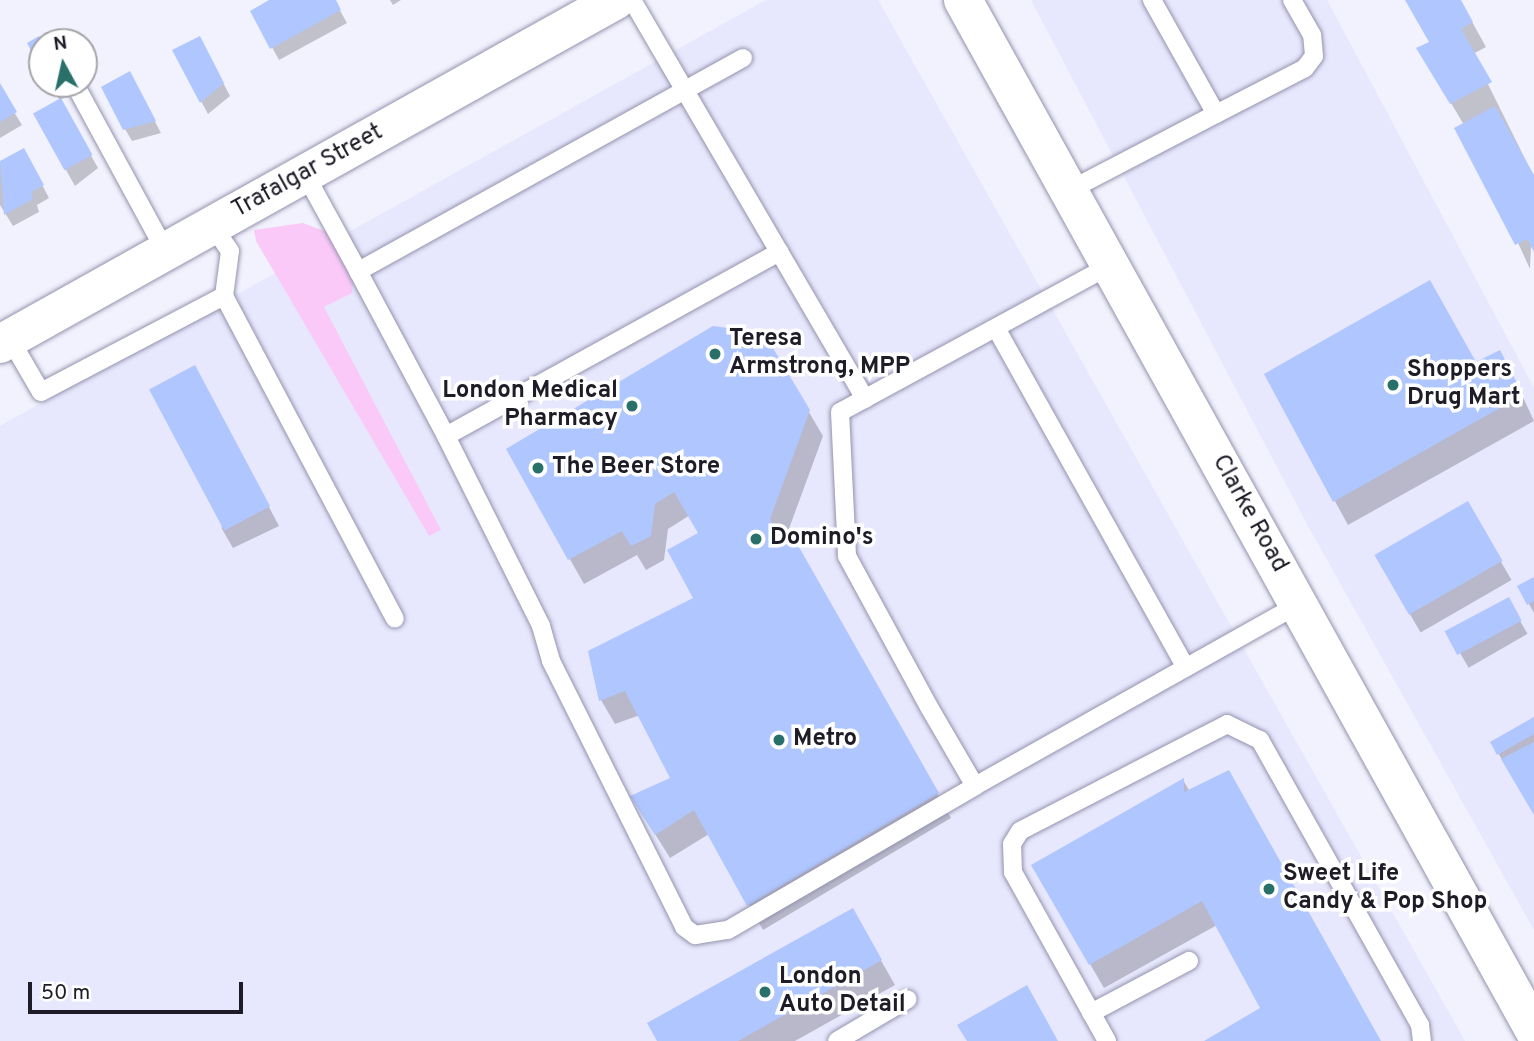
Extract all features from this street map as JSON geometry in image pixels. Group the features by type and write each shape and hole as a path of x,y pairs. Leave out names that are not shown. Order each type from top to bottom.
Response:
{"main road":[{"name":"Trafalgar Street","path":"5,341 616,0"},
{"name":"Clarke Road","path":"963,0 1534,1030"}],"lane":[{"path":"632,0 687,90 865,399"},
{"path":"1152,0 1216,114"},
{"path":"1070,190 1305,68 1314,57 1312,34 1292,0"},
{"path":"358,271 743,58"},
{"path":"82,98 166,251"},
{"path":"305,174 446,436 541,626 557,673 684,927 695,934 728,930 1185,666 1299,604"},
{"path":"212,225 230,251 224,296 395,620"},
{"path":"446,436 780,252"},
{"path":"975,786 846,556 840,412 1111,265"},
{"path":"5,341 41,393 224,296"},
{"path":"996,328 1185,666"},
{"path":"1107,1041 1013,873 1012,844 1020,831 1227,724 1260,740 1420,1025 1422,1041"},
{"path":"1091,1013 1189,961"},
{"path":"837,1041 908,999"}],"shaded area":[{"path":"766,0 878,0 1465,1041 0,1041 0,426"},
{"path":"1031,0 1327,0 1534,388 1534,930 1307,524"},
{"path":"303,223 327,232 354,276 352,293 324,307 441,530 429,536 256,241 254,230"}],"building":[{"path":"269,0 336,0 341,10 270,49 250,11"},
{"path":"1405,0 1461,0 1473,22 1461,29 1492,82 1450,104 1416,48 1429,42"},
{"path":"200,36 224,83 200,103 172,50"},
{"path":"130,71 156,121 123,130 101,87"},
{"path":"0,83 17,112 0,122"},
{"path":"61,98 93,155 65,170 33,114"},
{"path":"1495,106 1534,175 1534,252 1527,239 1515,245 1454,128"},
{"path":"24,148 44,185 31,192 33,199 4,215 0,161"},
{"name":"Shoppers Drug Mart","path":"1430,280 1476,362 1500,350 1523,395 1333,502 1264,374"},
{"path":"713,326 764,333 810,410 770,519 784,546 795,540 939,793 747,906 694,810 655,835 630,796 670,778 625,691 599,701 588,651 693,598 667,550 698,533 674,492 655,504 651,536 631,546 622,531 568,560 506,449"},
{"path":"195,365 270,506 224,531 149,389"},
{"path":"1468,501 1502,561 1409,615 1374,555"},
{"path":"1534,577 1534,601 1527,605 1517,586"},
{"path":"1509,597 1522,621 1457,655 1445,631"},
{"path":"1534,717 1534,734 1497,755 1490,742"},
{"path":"1534,742 1534,815 1501,759"},
{"path":"1229,770 1381,1041 1204,1041 1260,1008 1202,901 1089,965 1031,865 1184,778 1184,792"},
{"name":"London Auto Detail","path":"853,908 882,960 738,1041 657,1041 647,1023"},
{"path":"1027,985 1058,1041 967,1041 957,1025"}],"place":[{"name":"Teresa Armstrong, MPP","path":"715,354"},
{"name":"Shoppers Drug Mart","path":"1393,385"},
{"name":"London Medical Pharmacy","path":"632,406"},
{"name":"The Beer Store","path":"538,468"},
{"name":"Domino's","path":"756,539"},
{"name":"Metro","path":"779,740"},
{"name":"Sweet Life Candy & Pop Shop","path":"1269,889"},
{"name":"London Auto Detail","path":"765,992"}]}
